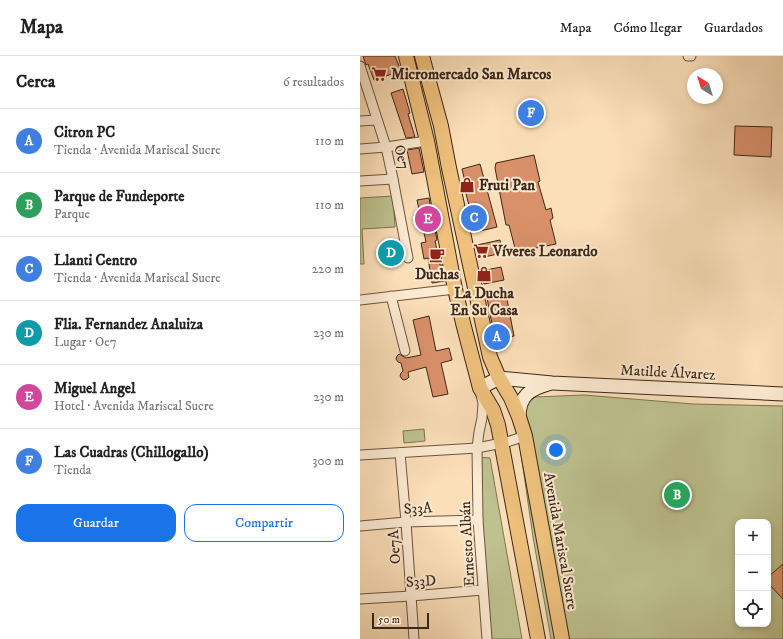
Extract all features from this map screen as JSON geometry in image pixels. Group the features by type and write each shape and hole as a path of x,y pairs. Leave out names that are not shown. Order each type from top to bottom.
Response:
{"main road":[{"path":"406,56 427,141 455,289 480,388 493,410 502,443 538,639"},
{"name":"Avenida Mariscal Sucre","path":"422,56 441,126 490,357 499,378 520,417 525,436 562,639"}],"street":[{"name":"Oe7","path":"360,66 364,90 386,147 408,258"},
{"path":"360,121 376,120"},
{"path":"360,149 427,141"},
{"path":"360,181 393,179"},
{"path":"360,300 455,289"},
{"path":"391,296 405,351"},
{"path":"480,388 499,378"},
{"name":"Matilde Álvarez","path":"499,378 552,383 783,394"},
{"name":"Matilde Álvarez","path":"520,417 521,404 528,394 538,387 552,383"},
{"name":"Ernesto Albán","path":"480,388 483,403 477,448 478,520 487,639"},
{"path":"360,455 477,448 507,442 525,436"},
{"name":"Oe7A","path":"400,453 414,639"},
{"name":"S33A","path":"360,526 406,522 478,520"},
{"name":"S33D","path":"360,598 411,596 483,590"}],"green space":[{"path":"393,196 395,227 362,229 364,264 360,264 360,198"},
{"path":"584,395 693,404 783,406 783,639 551,639 533,537 521,454 523,406 535,397"},
{"path":"424,429 425,441 404,443 403,431"},
{"path":"473,458 490,458 522,639 487,639"}],"building":[{"path":"363,56 395,56 401,71 374,80 368,64 366,65"},
{"path":"403,89 410,113 408,114 415,137 406,138 391,93"},
{"path":"735,126 772,127 771,157 734,155"},
{"path":"419,148 424,172 412,174 407,150"},
{"path":"534,155 540,181 538,182 546,210 551,208 553,218 550,220 556,244 516,252 509,225 506,225 495,168 496,163"},
{"path":"480,164 497,227 476,232 465,190 467,190 462,169"},
{"path":"429,198 437,240 435,241 445,281 432,283 428,258 424,259 421,243 426,242 417,200"},
{"path":"500,240 502,253 480,258 477,245"},
{"path":"398,246 395,257 385,258 384,249"},
{"path":"501,267 504,280 484,284 481,271"},
{"path":"506,294 514,336 495,340 487,298"},
{"path":"429,316 436,351 449,348 452,360 441,363 448,394 433,397 426,367 408,372 409,377 404,380 400,376 403,371 401,363 396,359 399,354 406,358 421,355 413,320"},
{"path":"783,564 783,599 771,586 771,574"}],"place":[{"name":"Micromercado San Marcos","path":"379,74"},
{"name":"Las Cuadras (Chillogallo)","path":"531,113"},
{"name":"Fruti Pan","path":"467,185"},
{"name":"Llanti Centro","path":"474,218"},
{"name":"Miguel Angel","path":"428,219"},
{"name":"Víveres Leonardo","path":"481,251"},
{"name":"Flia. Fernandez Analuiza","path":"391,253"},
{"name":"Duchas","path":"437,255"},
{"name":"La Ducha En Su Casa","path":"484,274"},
{"name":"Citron PC","path":"497,337"},
{"name":"Parque de Fundeporte","path":"677,495"}]}
